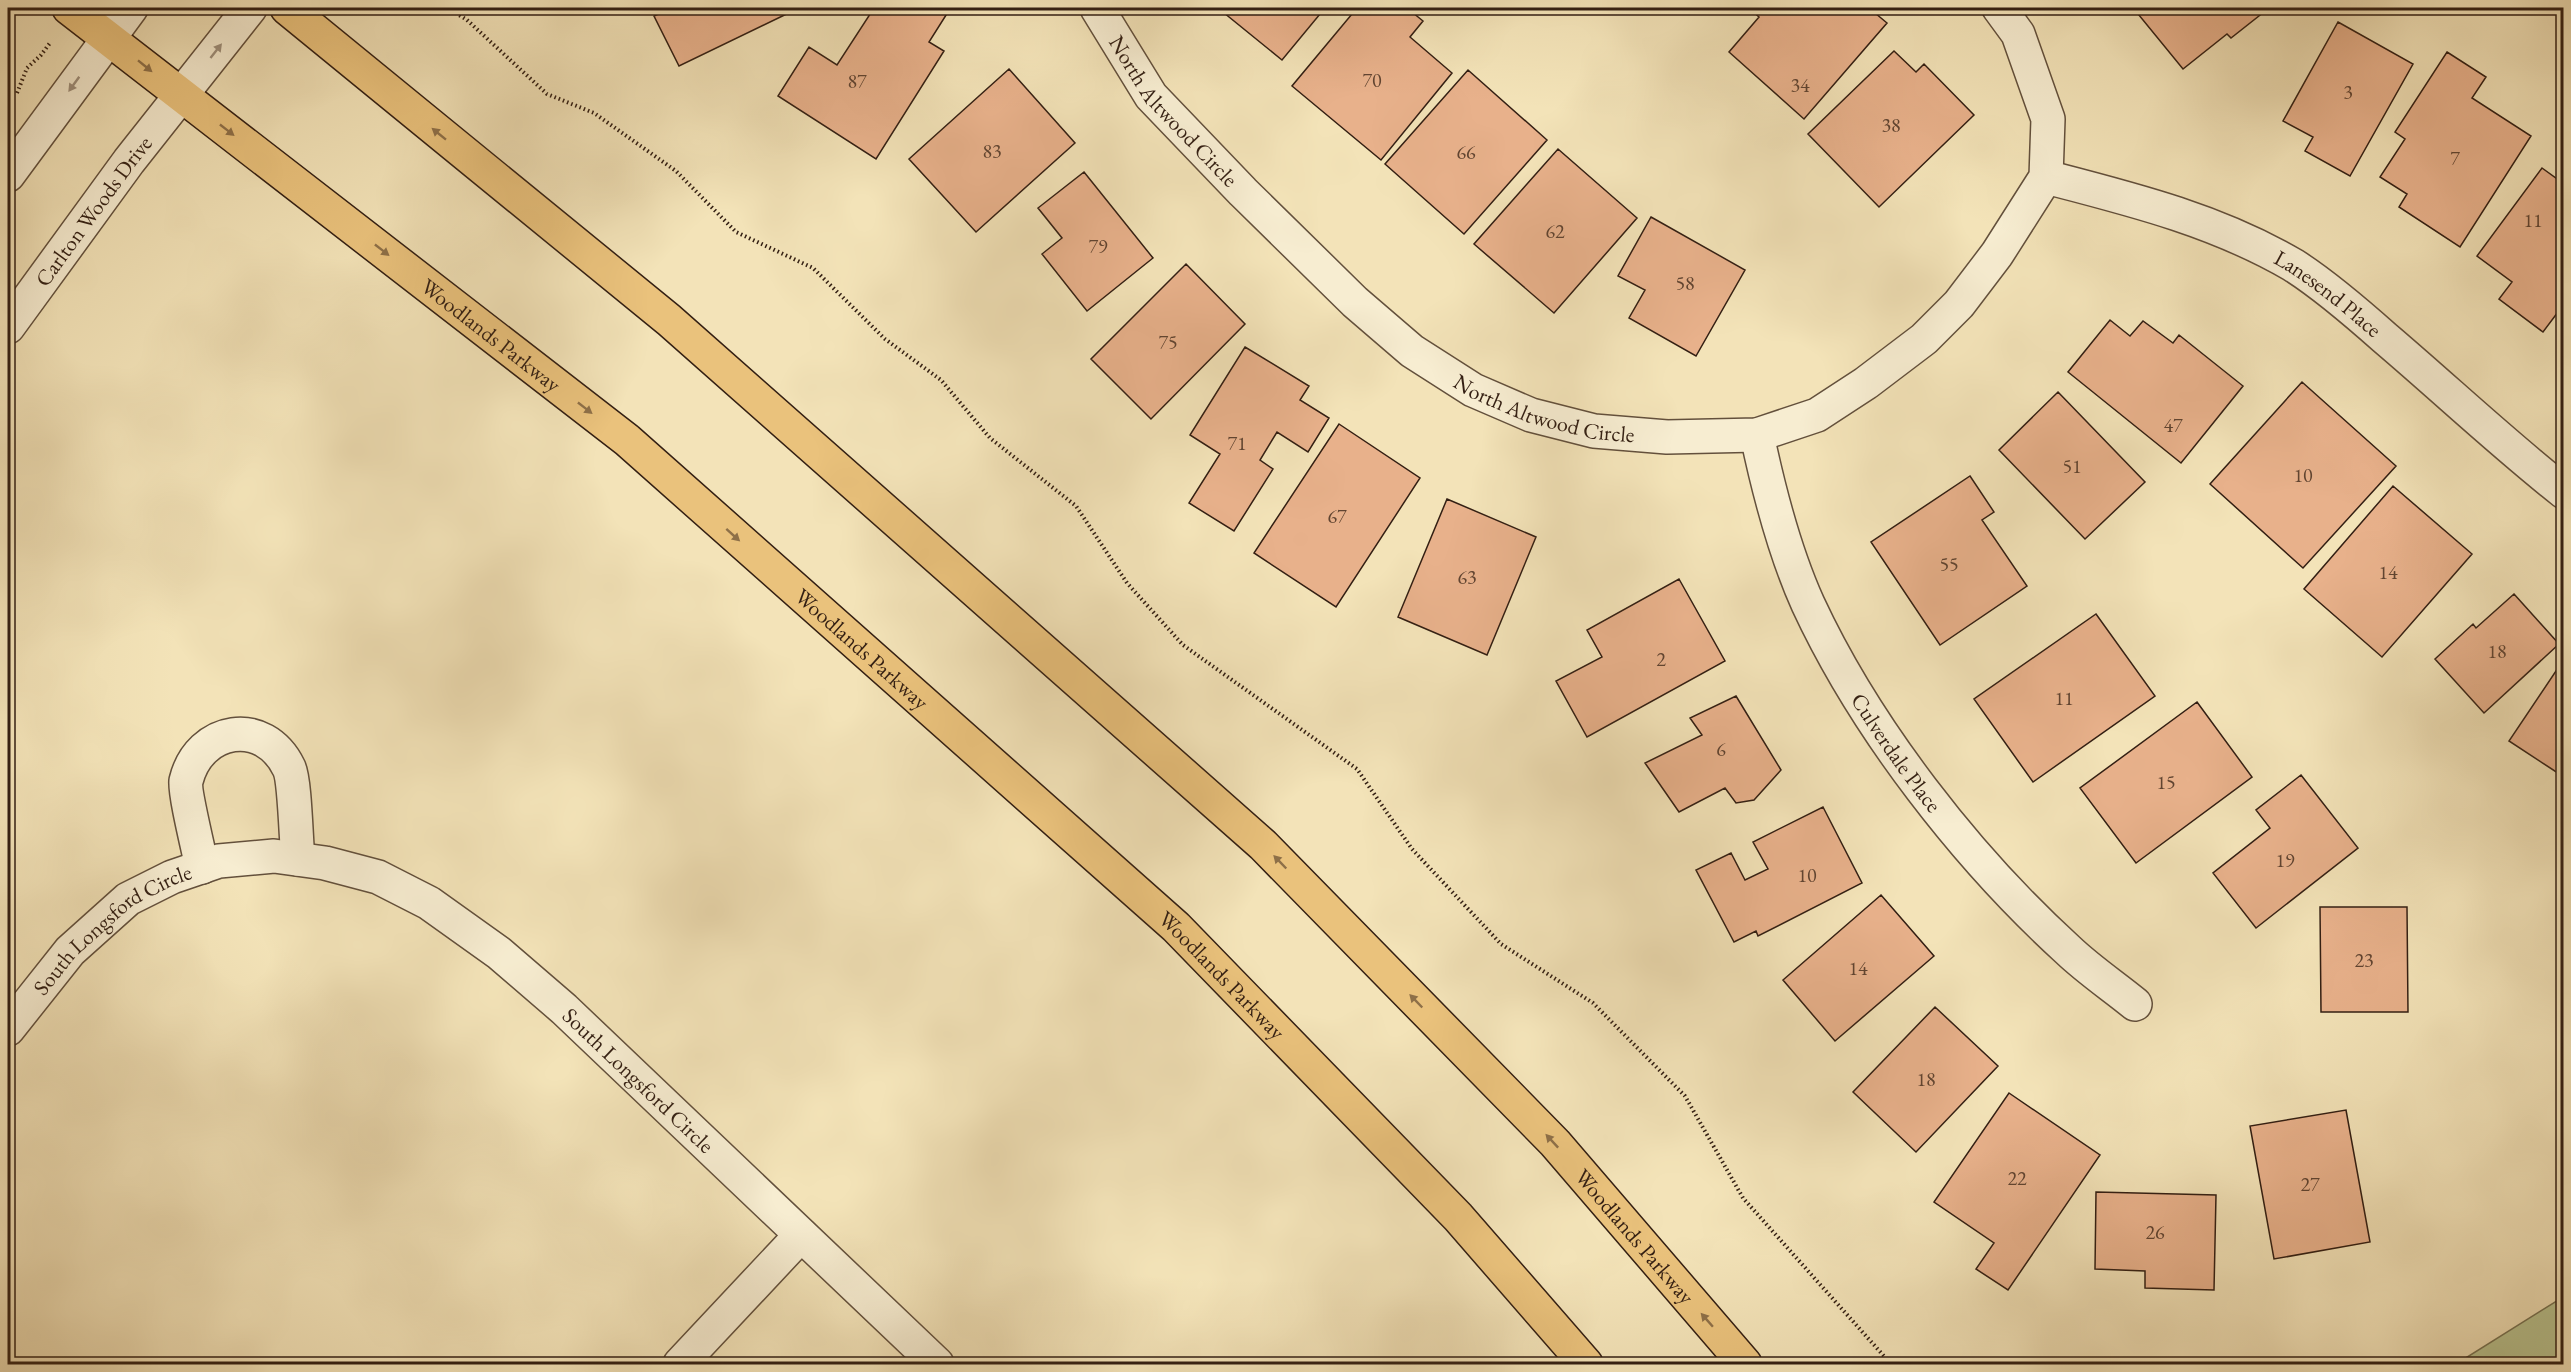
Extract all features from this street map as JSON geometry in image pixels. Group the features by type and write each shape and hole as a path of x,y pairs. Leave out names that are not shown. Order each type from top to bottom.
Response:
{"main road":[{"name":"Woodlands Parkway","path":"287,8 669,320 1263,845 1555,1143 1745,1365"},
{"name":"Woodlands Parkway","path":"70,9 108,36 627,440 1176,927 1458,1216 1586,1365"}],"street":[{"path":"8,175 108,36 131,8"},
{"name":"Carlton Woods Drive","path":"8,327 181,95 250,8"},
{"name":"North Altwood Circle","path":"1097,8 1151,96 1243,192 1355,302 1412,351 1473,390 1521,411 1594,431 1667,437 1757,435 1816,415 1866,383 1924,339 1959,304 1997,254 2046,177"},
{"path":"2000,8 2018,34 2048,119 2046,177"},
{"name":"Lanesend Place","path":"2046,177 2143,202 2219,228 2294,266 2364,320 2500,441 2564,492"},
{"name":"Culverdale Place","path":"1757,435 1778,521 1808,603 1845,674 1894,749 1937,808 2004,889 2069,952 2135,1004"},
{"name":"South Longsford Circle","path":"202,867 185,783 198,753 217,740 243,732 270,741 290,769 298,859"},
{"name":"South Longsford Circle","path":"8,1029 70,951 128,899 172,877 219,861 274,856 325,862 378,877 429,903 499,952 564,1009 937,1365"},
{"path":"680,1365 801,1235"}],"path":[{"path":"448,8 467,20 547,94 594,113 676,171 736,232 813,268 885,339 941,380 990,438 1076,506 1127,583 1183,645 1357,770 1413,849 1501,944 1593,1003 1685,1096 1743,1198 1891,1365"},
{"path":"14,100 27,68 40,56 70,9"}],"green space":[{"path":"2563,1297 2563,1364 2456,1364"}],"building":[{"path":"672,8 799,8 679,66 654,16"},
{"path":"874,8 940,8 948,12 929,42 944,51 876,159 778,96 809,47 837,65"},
{"path":"1218,8 1325,8 1282,60"},
{"path":"1357,8 1407,8 1423,21 1410,37 1452,73 1381,160 1292,86"},
{"path":"1751,8 1869,8 1887,23 1804,119 1729,52 1759,17"},
{"path":"2269,8 2231,38 2227,34 2183,69 2134,9"},
{"path":"2338,22 2413,64 2350,176 2305,151 2313,137 2283,121"},
{"path":"1894,51 1916,72 1924,64 1974,115 1879,207 1808,134"},
{"path":"2447,52 2486,77 2472,98 2531,136 2460,247 2399,207 2407,194 2380,177 2405,139 2395,132"},
{"path":"1009,69 1075,143 976,232 909,159"},
{"path":"1468,70 1547,140 1464,234 1385,164"},
{"path":"1558,149 1637,218 1554,313 1474,244"},
{"path":"2542,168 2564,184 2564,304 2543,332 2499,299 2512,282 2477,256"},
{"path":"1084,172 1153,258 1087,311 1042,254 1062,238 1038,208"},
{"path":"1651,217 1745,270 1696,356 1629,318 1645,290 1618,276"},
{"path":"1186,264 1245,324 1151,419 1091,359"},
{"path":"2110,320 2130,336 2143,321 2173,343 2179,335 2243,386 2181,463 2068,372"},
{"path":"1245,347 1309,386 1300,400 1329,418 1308,452 1277,432 1260,460 1273,469 1234,531 1189,503 1220,454 1190,435"},
{"path":"2302,382 2396,466 2303,568 2210,484"},
{"path":"2058,392 2145,482 2085,539 1999,450"},
{"path":"1339,424 1420,478 1336,607 1254,553"},
{"path":"1970,476 1994,512 1982,520 2027,586 1940,645 1871,542"},
{"path":"2393,486 2472,554 2382,657 2304,589"},
{"path":"1447,499 1536,537 1487,655 1398,617"},
{"path":"1679,579 1725,661 1587,737 1556,681 1602,657 1587,630"},
{"path":"2514,594 2559,644 2484,713 2435,659 2473,624 2476,628"},
{"path":"2096,614 2155,696 2033,782 1974,699"},
{"path":"2564,659 2564,777 2509,741"},
{"path":"1736,696 1781,770 1754,800 1736,803 1725,788 1679,812 1645,763 1702,735 1690,718"},
{"path":"2197,702 2252,777 2136,863 2080,788"},
{"path":"2301,775 2358,848 2256,928 2213,873 2270,828 2256,810"},
{"path":"1823,807 1862,883 1758,936 1756,931 1734,942 1696,870 1731,853 1745,880 1768,869 1753,842"},
{"path":"1881,895 1934,956 1835,1041 1783,980"},
{"path":"2320,907 2407,907 2408,1012 2321,1012"},
{"path":"1935,1007 1998,1066 1916,1152 1853,1092"},
{"path":"2009,1093 2100,1155 2008,1290 1976,1269 1994,1243 1934,1202"},
{"path":"2346,1110 2370,1242 2274,1259 2250,1126"},
{"path":"2096,1192 2216,1195 2214,1290 2145,1288 2145,1271 2095,1269"}]}
